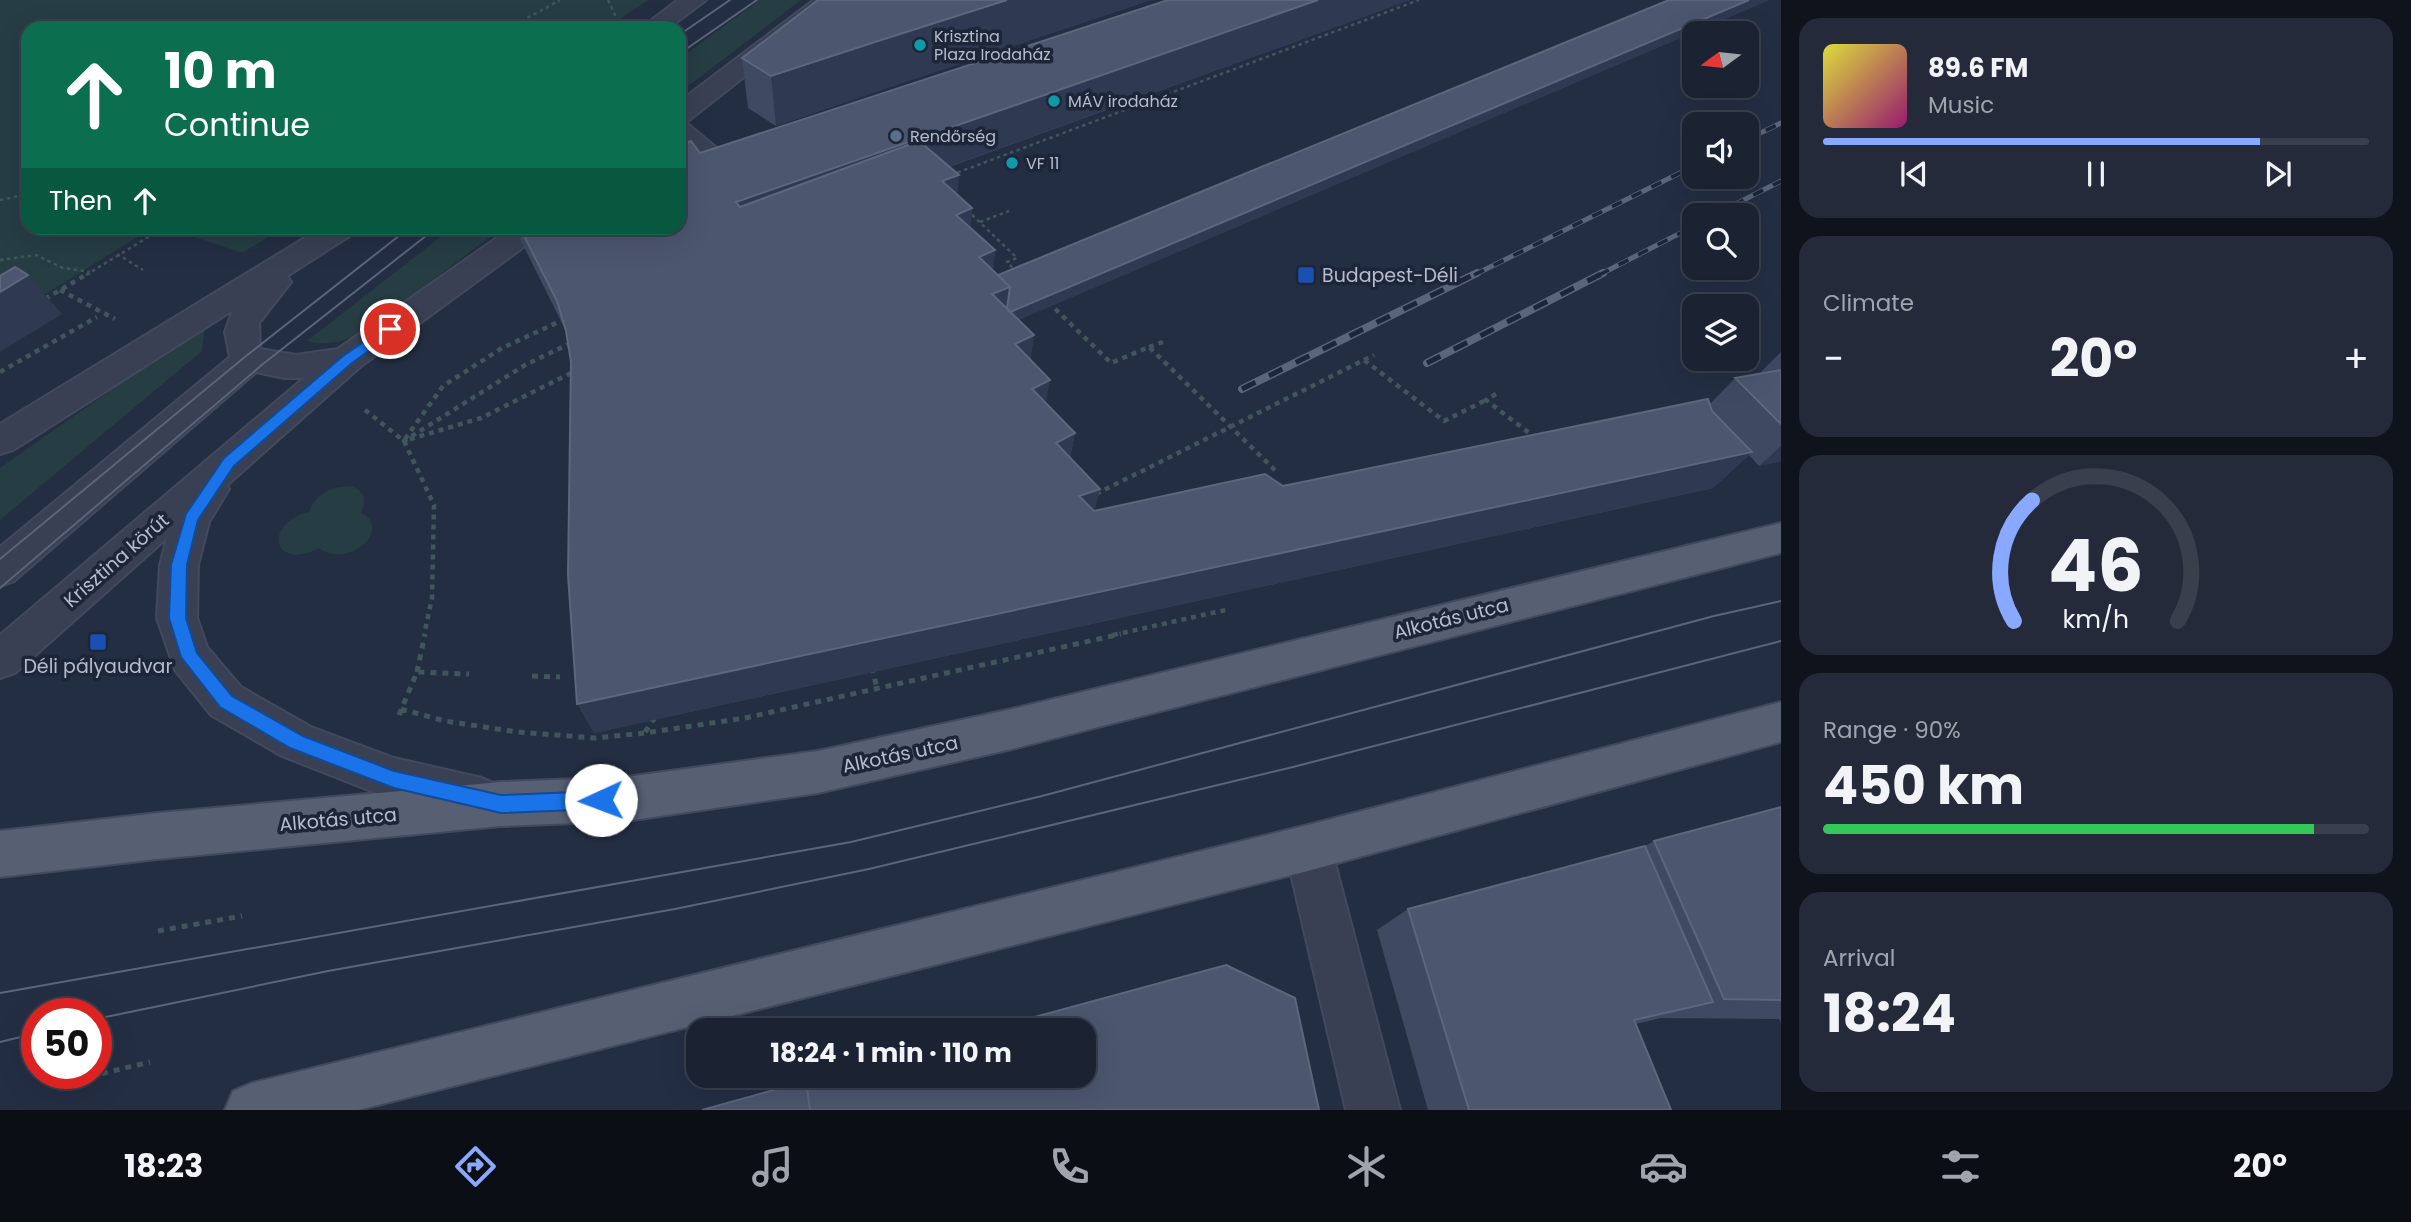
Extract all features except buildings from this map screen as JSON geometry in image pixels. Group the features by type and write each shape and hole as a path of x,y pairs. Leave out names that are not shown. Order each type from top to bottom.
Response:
{"main road":[{"name":"Alkotás utca","path":"0,854 158,836 501,804 626,799 818,772 1013,729 1781,538"},
{"path":"252,1110 1308,848 1781,722"}],"street":[{"path":"663,21 694,0"},
{"path":"686,110 829,0"},
{"path":"686,136 718,161"},
{"path":"9,433 330,235"},
{"name":"Krisztina körút","path":"0,660 348,359 520,235"},
{"path":"299,254 243,318 238,337 246,356 263,364 289,367 314,366 348,359"},
{"path":"0,570 251,358"},
{"path":"229,462 191,519 179,565 177,618 190,657 226,701 296,742 394,779 501,804"},
{"path":"1308,848 1373,1110"}],"path":[{"path":"522,21 560,0"},
{"path":"950,175 1419,0"},
{"path":"0,200 21,196"},
{"path":"962,206 1017,258 1007,262 1021,276"},
{"path":"980,223 1009,211"},
{"path":"40,303 152,235"},
{"path":"0,260 36,255 63,268 90,272"},
{"path":"119,256 143,270"},
{"path":"60,290 117,321"},
{"path":"1047,301 1111,363 1163,342"},
{"path":"404,441 443,386 502,348 574,314"},
{"path":"0,372 97,317"},
{"path":"404,441 525,365 581,338"},
{"path":"1149,347 1278,473"},
{"path":"1085,500 1374,355"},
{"path":"1364,360 1444,421 1496,394"},
{"path":"404,441 481,418 547,383 584,368"},
{"path":"1486,400 1546,446"},
{"path":"365,410 404,441 435,505 432,598 417,672 400,712 517,732 595,738 645,733 746,718 1226,610"},
{"path":"871,663 877,689"},
{"path":"417,672 469,674"},
{"path":"532,676 560,677"},
{"path":"645,733 659,712"},
{"path":"158,931 242,916"},
{"path":"112,1071 150,1062"}],"shaded area":[{"path":"0,0 648,0 617,21 21,21 21,235 141,235 0,322"},
{"path":"760,0 801,0 686,88 686,54"},
{"path":"189,235 272,235 242,253"},
{"path":"443,235 493,235 362,333 329,343 307,341"},
{"path":"205,324 202,351 0,520 0,468"},
{"path":"349,486 363,496 361,513 370,520 372,528 370,537 363,545 342,554 319,548 303,554 291,554 283,550 279,544 279,535 284,526 309,512 324,493"}],"tram line":[{"path":"686,30 730,0"},
{"path":"686,49 757,0"},
{"path":"0,559 246,356 400,235"},
{"path":"0,588 263,364 427,235"},
{"path":"0,993 851,842 1042,796 1714,616 1781,601"},
{"path":"112,1016 328,971 675,909 869,869 1293,767 1781,641"},
{"path":"0,1042 21,1037"}],"railway":[{"path":"1759,134 1781,123"},
{"path":"1474,275 1682,172"},
{"path":"1738,203 1781,181"},
{"path":"1599,275 1682,232"},
{"path":"1242,389 1477,273"},
{"path":"1427,363 1603,273"}],"place":[{"name":"Krisztina Plaza Irodaház","path":"920,45"},
{"name":"MÁV irodaház","path":"1054,101"},
{"name":"Rendőrség","path":"896,136"},
{"name":"VF 11","path":"1012,163"},
{"name":"Budapest-Déli","path":"1306,275"},
{"name":"Déli pályaudvar","path":"98,642"}],"route":[{"path":"390,329 348,359 229,462 191,519 179,565 177,618 190,657 226,701 296,742 394,779 501,804 601,800"}]}
